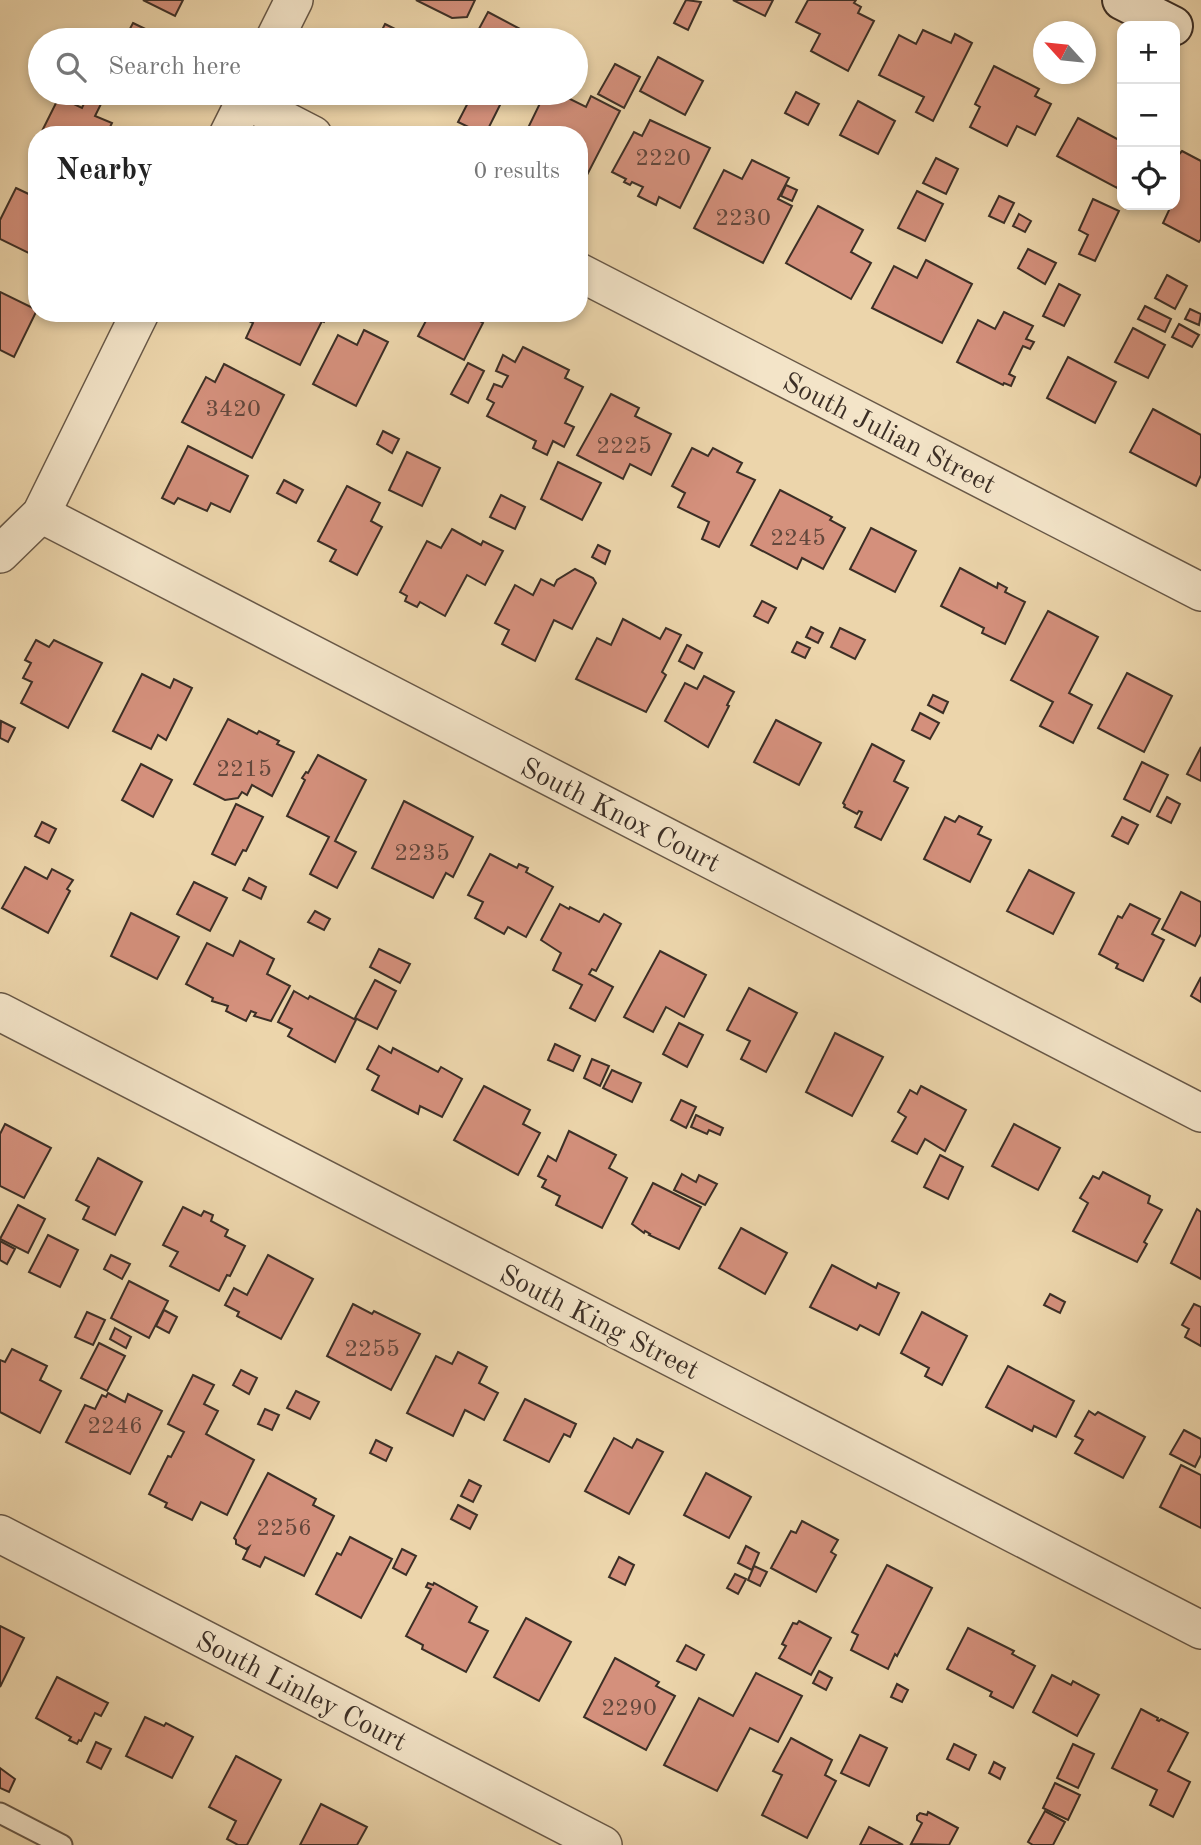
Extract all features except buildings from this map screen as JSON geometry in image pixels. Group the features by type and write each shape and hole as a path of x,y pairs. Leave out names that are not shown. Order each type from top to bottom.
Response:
{"street":[{"path":"280,28 294,0"},
{"path":"1122,0 1162,21"},
{"path":"1180,30 1201,41"},
{"path":"232,126 243,105"},
{"path":"262,105 298,126"},
{"name":"South Julian Street","path":"588,277 1201,592"},
{"path":"0,554 41,514 136,322"},
{"name":"South Knox Court","path":"41,514 1201,1113"},
{"name":"South King Street","path":"0,1012 1201,1630"},
{"name":"South Linley Court","path":"0,1534 603,1845"}],"lane":[{"path":"0,1813 62,1845"}]}
